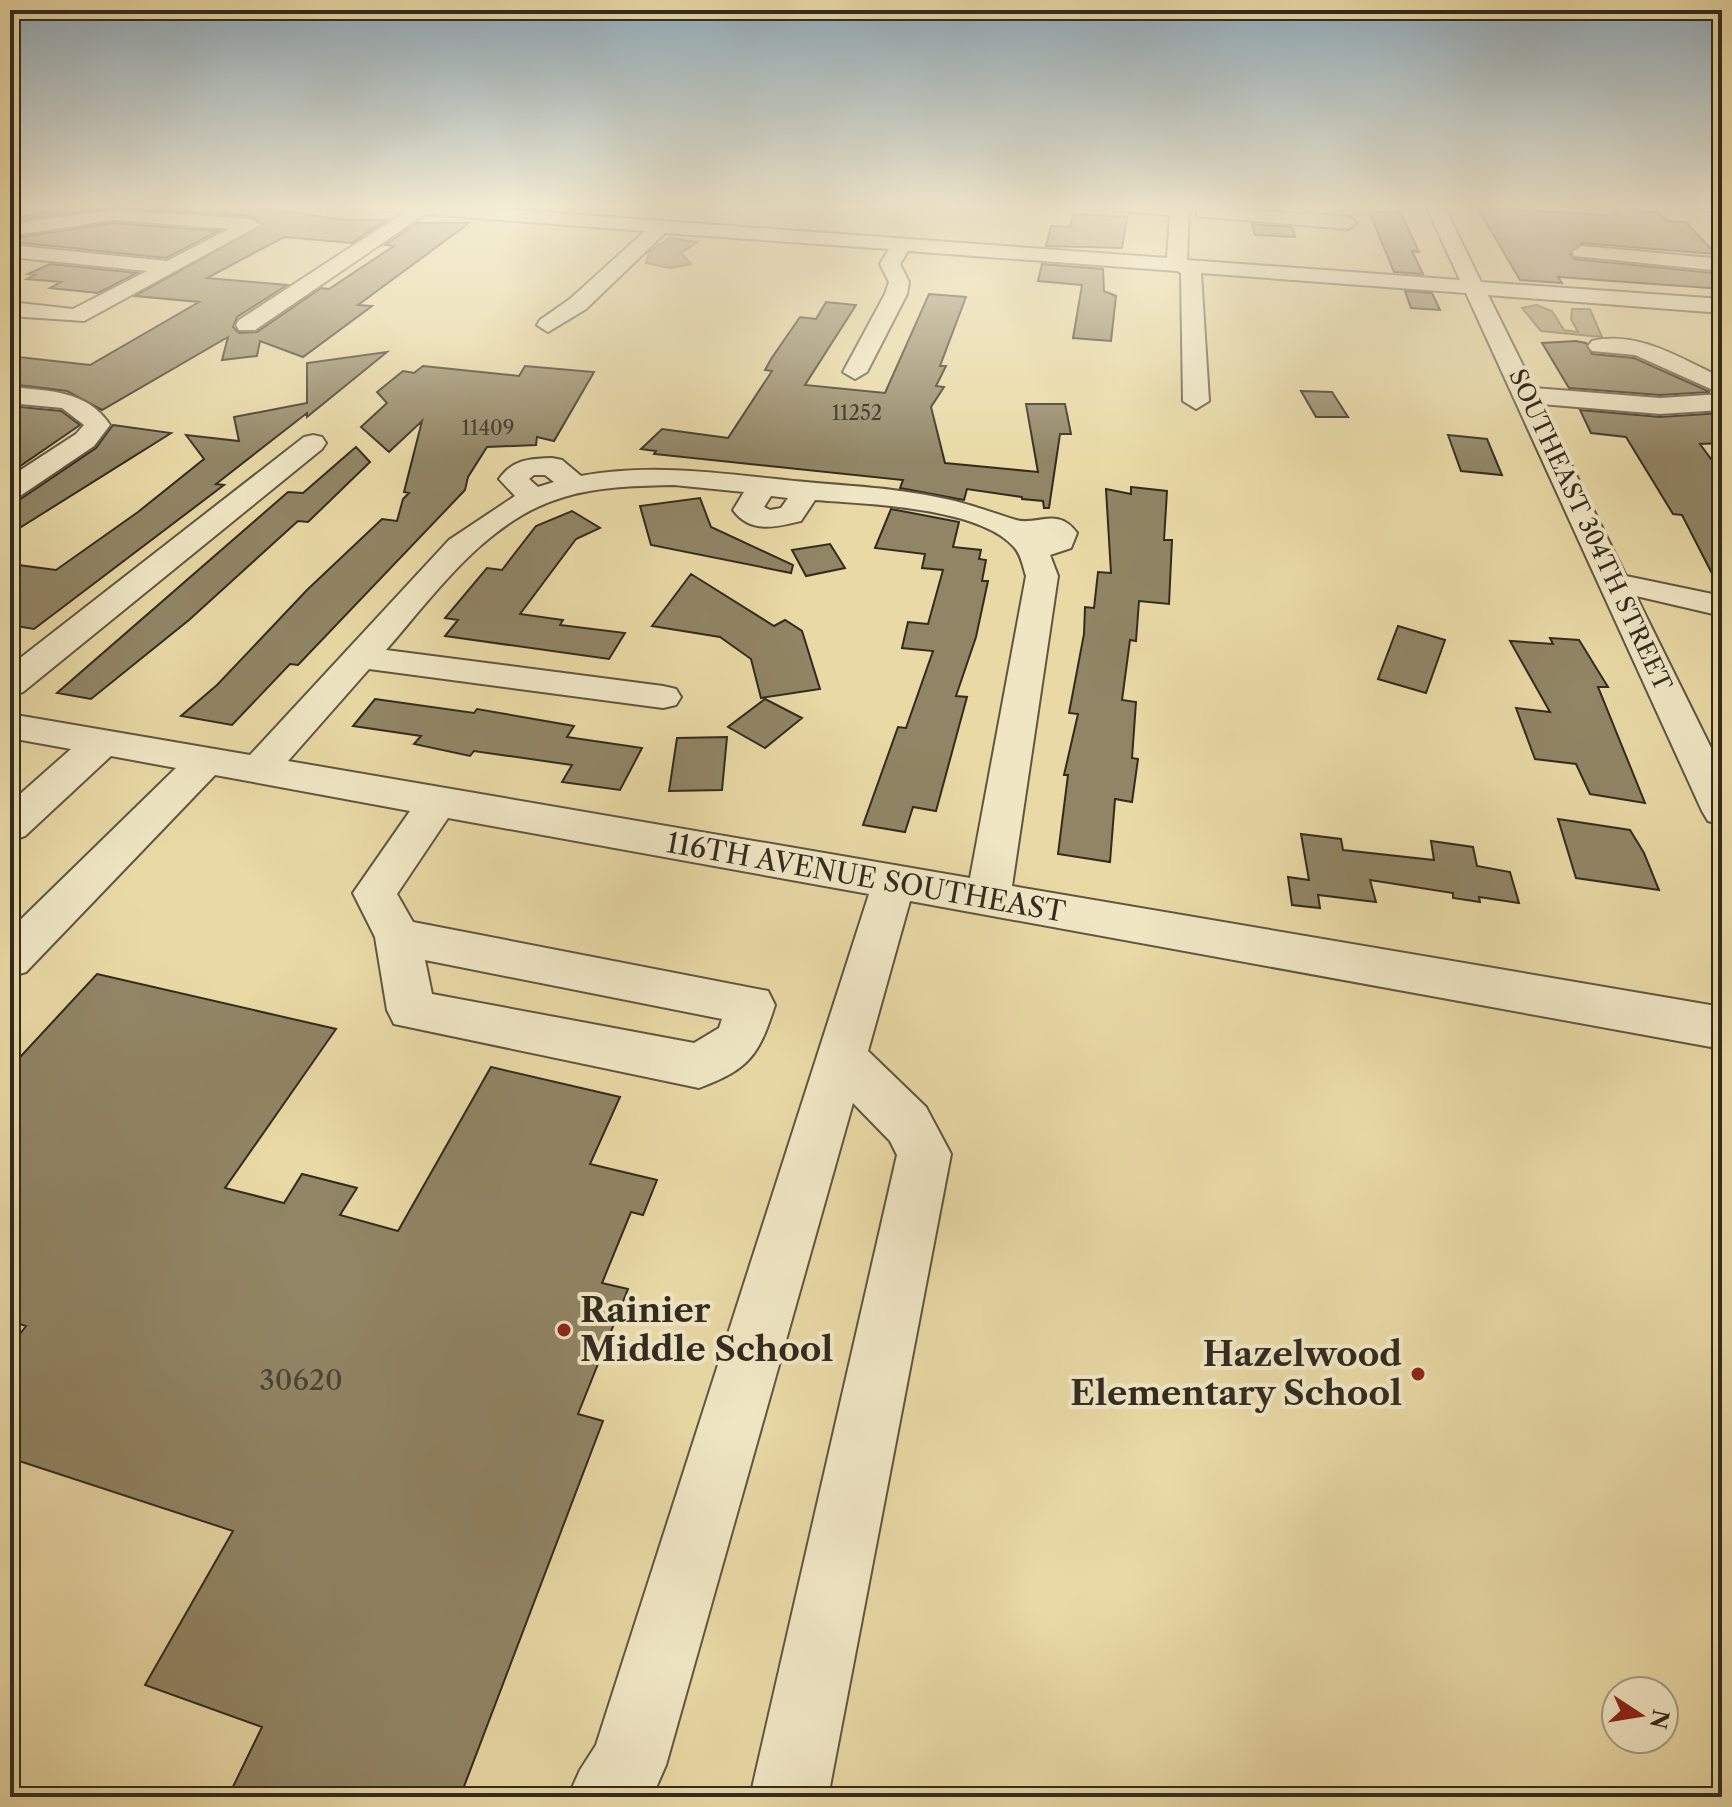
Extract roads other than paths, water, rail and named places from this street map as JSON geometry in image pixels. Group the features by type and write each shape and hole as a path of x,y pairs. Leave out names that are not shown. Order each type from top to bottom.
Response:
{"street":[{"path":"10,309 76,316 126,290"},
{"path":"247,325 299,290"},
{"path":"548,325 593,290"},
{"path":"855,372 897,290"},
{"path":"1192,290 1196,401"},
{"name":"SOUTHEAST 304TH STREET","path":"1477,290 1722,811"},
{"path":"1508,290 1722,306"},
{"path":"1600,346 1639,348 1722,387"},
{"path":"10,395 56,400 83,408 92,415 97,425 85,440 13,486"},
{"path":"1527,395 1660,406 1722,402"},
{"path":"10,684 313,443"},
{"path":"258,770 363,658 460,547 549,485 677,476 762,486 748,510 765,520 791,515 806,491 942,507 970,513 1023,540 1042,576 988,899"},
{"path":"1615,584 1652,588 1722,606"},
{"path":"363,658 663,697"},
{"name":"116TH AVENUE SOUTHEAST","path":"10,726 1722,1028"},
{"path":"10,826 102,743"},
{"path":"10,959 206,761"},
{"path":"398,937 751,1005 739,1041 699,1066 411,1010 398,937 375,893 437,802"},
{"path":"607,1797 628,1765 843,1060 894,882"},
{"path":"789,1797 924,1154 908,1124 843,1060"}],"place":[{"name":"Rainier Middle School","path":"564,1330"},
{"name":"Hazelwood Elementary School","path":"1418,1374"}]}
